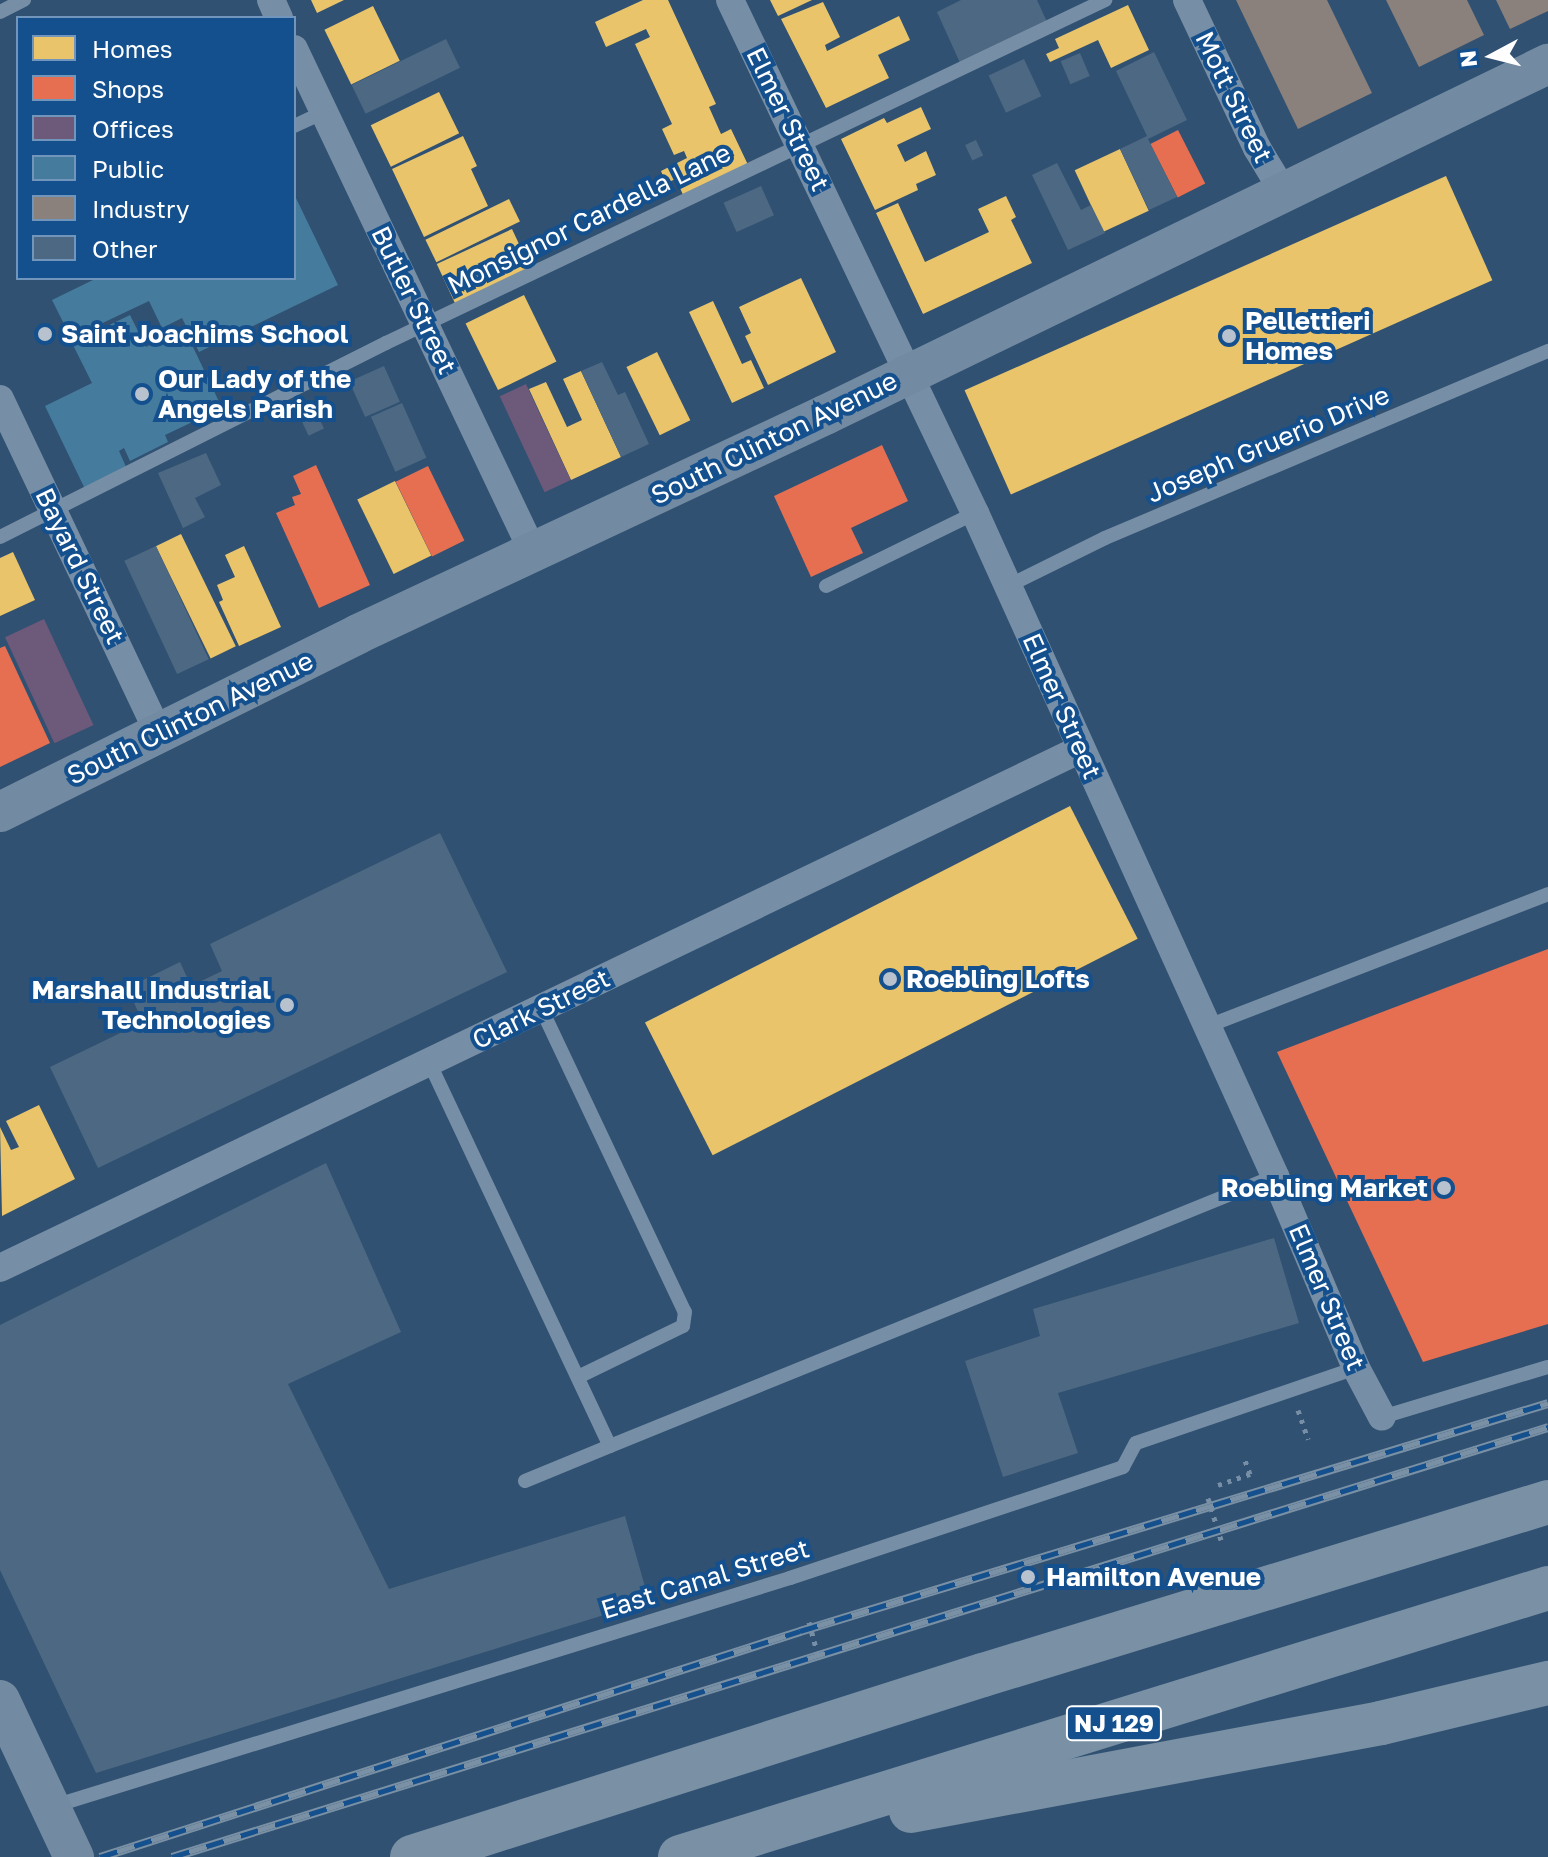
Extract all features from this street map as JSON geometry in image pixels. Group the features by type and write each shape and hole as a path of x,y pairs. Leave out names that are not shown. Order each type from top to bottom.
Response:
{"highway":[{"path":"412,1857 983,1675 1548,1502"},
{"name":"NJ 129","path":"680,1857 1548,1588"},
{"path":"750,1837 1029,1791 1381,1723 1548,1683"}],"street":[{"name":"Elmer Street","path":"730,0 975,513 1275,1176 1356,1368 1382,1417"},
{"name":"Mott Street","path":"1187,0 1257,148 1284,193"},
{"name":"Butler Street","path":"296,53 533,552"},
{"name":"South Clinton Avenue","path":"0,812 1548,64"},
{"name":"Bayard Street","path":"0,399 159,734"},
{"name":"Clark Street","path":"0,1268 1081,749"},
{"path":"0,1700 74,1857"}],"lane":[{"path":"0,12 24,0"},
{"name":"Monsignor Cardella Lane","path":"0,537 425,324 1105,0"},
{"path":"296,125 324,112"},
{"name":"Joseph Gruerio Drive","path":"1008,586 1105,538 1548,351"},
{"path":"826,586 975,513"},
{"path":"1208,1026 1548,894"},
{"path":"541,1008 685,1312 683,1326 578,1377"},
{"path":"430,1064 610,1446"},
{"path":"525,1481 1275,1176"},
{"path":"1382,1417 1548,1367"},
{"name":"East Canal Street","path":"50,1807 775,1583 1123,1467 1136,1443 1356,1368"}],"path":[{"path":"1218,1485 1250,1474 1245,1460"},
{"path":"1208,1498 1221,1540"},
{"path":"809,1622 819,1660"}],"building: Homes":[{"path":"311,0 344,0 317,13"},
{"path":"643,0 668,0 716,104 709,107 721,134 731,129 749,167 684,197 676,179 666,183 661,171 687,158 684,151 674,155 662,129 672,124 635,44 650,37 646,29 606,47 595,22"},
{"path":"770,0 812,0 778,16"},
{"path":"823,2 840,37 825,45 827,51 899,16 910,40 878,55 889,78 826,108 781,19"},
{"path":"1128,5 1149,50 1111,68 1098,40 1050,62 1046,54 1059,48 1055,39"},
{"path":"373,6 400,61 351,84 324,30"},
{"path":"439,92 459,133 391,167 371,125"},
{"path":"921,107 931,129 897,145 905,162 926,151 936,175 916,184 918,190 875,210 841,139 884,118 887,123"},
{"path":"463,136 477,166 471,169 488,206 424,237 392,169"},
{"path":"1120,149 1149,211 1103,232 1075,170"},
{"name":"Pellettieri Homes","path":"1446,176 1492,280 1011,494 965,390"},
{"path":"1006,196 1016,217 1011,220 1032,263 923,314 876,213 898,203 925,262 989,232 978,209"},
{"path":"509,199 520,221 436,262 425,240"},
{"path":"512,229 532,272 457,307 437,264"},
{"path":"801,278 836,352 768,385 745,336 751,333 739,307"},
{"path":"524,295 556,362 498,390 466,323"},
{"path":"713,301 742,364 751,360 764,388 732,403 689,312"},
{"path":"657,352 690,420 660,435 626,367"},
{"path":"581,371 621,457 571,480 529,389 546,382 567,427 582,420 563,379"},
{"path":"395,481 431,556 394,574 357,499"},
{"path":"181,534 236,646 211,659 156,546"},
{"path":"244,546 281,627 239,646 219,602 223,600 217,585 235,577 225,555"},
{"path":"13,552 35,600 0,616 0,558"},
{"name":"Roebling Lofts","path":"1070,806 1138,939 713,1155 645,1023"},
{"path":"39,1105 75,1179 2,1216 0,1127 11,1150 19,1147 6,1121"}],"building: Shops":[{"path":"1178,130 1205,183 1178,198 1150,144"},
{"path":"882,445 908,501 851,528 863,553 811,577 774,496"},
{"path":"316,465 370,585 319,608 276,513 295,505 292,497 301,494 293,476"},
{"path":"428,466 464,541 432,556 396,482"},
{"path":"5,646 50,743 0,767 0,648"},
{"name":"Roebling Market","path":"1548,949 1548,1324 1423,1362 1277,1052"}],"building: Offices":[{"path":"526,384 571,480 545,492 500,396"},
{"path":"44,619 93,725 54,743 5,637"}],"building: Public":[{"path":"296,198 338,285 199,352 182,318 162,328 149,301 71,338 52,300 93,280 296,280"},
{"name":"Our Lady of the Angels Parish","path":"130,315 146,347 184,328 222,408 165,435 168,442 130,461 124,448 119,451 127,469 85,489 45,406 92,383 72,343"}],"building: Industry":[{"path":"1236,0 1327,0 1372,93 1298,129"},
{"path":"1386,0 1467,0 1484,35 1419,67"},
{"path":"1496,0 1548,0 1548,11 1510,29"}],"building: Other":[{"path":"961,0 1037,0 1048,24 961,65 937,12"},
{"path":"446,39 460,68 366,114 352,85"},
{"path":"1154,52 1187,120 1148,139 1177,197 1149,210 1120,149 1147,136 1116,71"},
{"path":"1080,53 1090,76 1070,84 1061,61"},
{"path":"1024,59 1041,96 1006,113 989,75"},
{"path":"976,140 983,155 972,160 965,145"},
{"path":"1057,163 1081,210 1091,205 1105,233 1068,250 1032,175"},
{"path":"761,186 774,215 737,232 724,203"},
{"path":"602,362 618,395 625,392 649,444 621,457 581,371"},
{"path":"384,366 400,402 365,417 349,381"},
{"path":"402,403 426,458 395,472 371,417"},
{"path":"313,405 324,429 309,436 298,412"},
{"path":"206,453 221,485 195,498 205,517 183,528 158,473"},
{"path":"156,546 209,659 177,674 124,561"},
{"name":"Marshall Industrial Technologies","path":"440,833 507,972 98,1168 50,1067 143,1022 127,988 180,962 191,986 222,971 210,944"},
{"path":"326,1163 401,1332 288,1384 389,1589 625,1516 649,1601 96,1773 0,1570 0,1325"},
{"path":"1274,1238 1299,1323 1058,1393 1078,1453 1003,1477 965,1361 1040,1336 1033,1309"}],"railway":[{"path":"100,1857 800,1631 1548,1403"},
{"path":"172,1857 1548,1427"}],"place":[{"name":"Saint Joachims School","path":"45,334"},
{"name":"Pellettieri Homes","path":"1229,336"},
{"name":"Our Lady of the Angels Parish","path":"142,394"},
{"name":"Roebling Lofts","path":"890,979"},
{"name":"Marshall Industrial Technologies","path":"287,1005"},
{"name":"Roebling Market","path":"1444,1188"},
{"name":"Hamilton Avenue","path":"1028,1577"}]}
